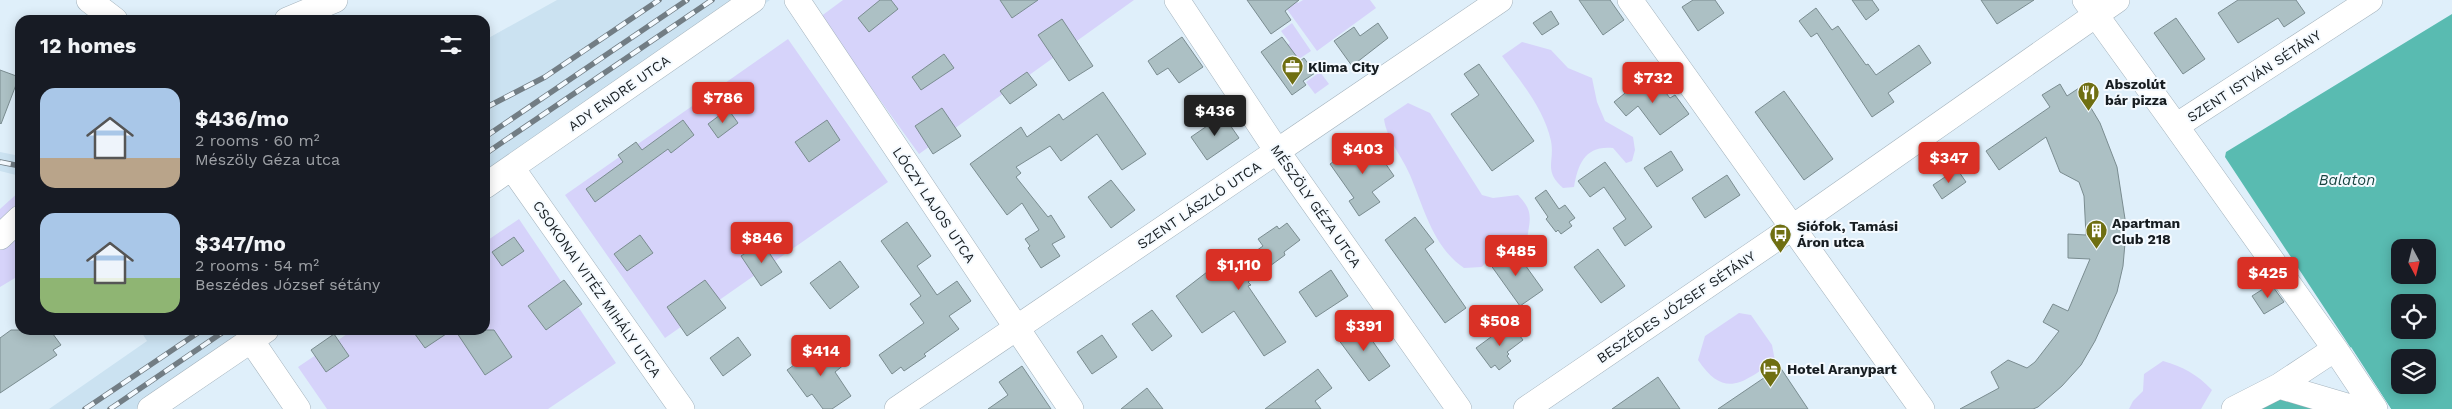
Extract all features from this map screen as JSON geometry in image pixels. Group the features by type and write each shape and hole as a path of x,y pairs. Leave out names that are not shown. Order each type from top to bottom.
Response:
{"street":[{"path":"89,0 108,15"},
{"path":"299,15 335,0"},
{"name":"ADY ENDRE UTCA","path":"490,183 753,0"},
{"name":"LÓCZY LAJOS UTCA","path":"798,0 1071,409"},
{"name":"MÉSZÖLY GÉZA UTCA","path":"1177,0 1277,151 1459,409"},
{"name":"SZENT LÁSZLÓ UTCA","path":"897,409 1017,330 1500,0"},
{"path":"1630,0 1922,409"},
{"name":"BESZÉDES JÓZSEF SÉTÁNY","path":"1526,409 1793,227 2090,8 2117,0"},
{"name":"SZENT ISTVÁN SÉTÁNY","path":"2090,8 2176,126 2370,0"},
{"path":"2176,126 2335,349 2375,409"},
{"name":"CSOKONAI VITÉZ MIHÁLY UTCA","path":"512,168 682,409"},
{"path":"0,237 15,223"},
{"path":"150,409 258,335 298,409"},
{"path":"2234,409 2279,386 2335,349"},
{"path":"2279,386 2357,409"}],"shaded area":[{"path":"557,0 770,0 490,191 490,37"},
{"path":"843,0 1134,0 919,154 820,17"},
{"path":"1296,0 1298,3 1303,0 1370,0 1376,8 1317,51 1286,8"},
{"path":"1292,23 1311,51 1293,63 1283,48 1290,43 1281,31"},
{"path":"788,39 888,182 665,338 565,195"},
{"path":"1522,42 1551,50 1568,68 1592,78 1597,102 1605,121 1633,137 1635,150 1632,161 1626,163 1613,148 1596,149 1585,157 1581,163 1574,187 1563,188 1557,182 1551,171 1552,148 1548,129 1531,96 1502,56"},
{"path":"1320,72 1329,84 1315,94 1306,82"},
{"path":"1408,103 1430,113 1482,195 1493,198 1518,195 1527,206 1530,216 1527,240 1513,243 1502,249 1482,267 1464,268 1444,249 1425,213 1407,168 1391,141 1384,119"},
{"path":"0,152 15,155 15,175 0,171"},
{"path":"15,196 15,278 0,287 0,209"},
{"path":"519,219 616,363 548,409 327,409 298,367 346,335 490,335 490,239"},
{"path":"1739,313 1751,315 1772,345 1775,361 1744,380 1726,383 1717,380 1698,360 1705,336"},
{"path":"143,335 274,335 163,409 49,409 147,341"},
{"path":"2163,361 2189,372 2212,390 2201,409 2129,409 2133,401 2143,391 2144,374"}],"water":[{"name":"Balaton","path":"2452,14 2452,409 2391,409 2225,157 2226,152"},
{"path":"2280,393 2337,409 2248,409"}],"pier":[{"path":"2351,347 2391,409 2388,409 2349,349"}],"building":[{"path":"880,0 891,0 898,9 869,32 858,18"},
{"path":"1000,0 1038,0 1012,18"},
{"path":"1247,0 1299,0 1285,11 1291,20 1271,34"},
{"path":"1579,0 1610,0 1624,20 1603,35"},
{"path":"1693,0 1715,0 1724,13 1698,31 1682,7"},
{"path":"1852,0 1872,0 1879,10 1866,20"},
{"path":"1981,0 2034,0 1997,24"},
{"path":"2238,0 2296,0 2305,13 2284,27 2278,18 2238,43 2218,13"},
{"path":"1816,8 1832,30 1838,26 1866,65 1868,64 1876,75 1919,45 1931,63 1888,93 1894,102 1872,117 1817,33 1811,37 1799,21"},
{"path":"1551,11 1559,24 1542,35 1533,23"},
{"path":"2176,18 2205,59 2183,74 2154,33"},
{"path":"1062,19 1093,66 1069,81 1038,35"},
{"path":"1378,23 1388,38 1352,66 1334,41 1354,27 1360,36"},
{"path":"1182,37 1203,67 1179,83 1168,68 1157,75 1148,61"},
{"path":"1282,37 1300,61 1304,58 1315,73 1303,81 1306,85 1292,95 1261,52"},
{"path":"944,54 954,68 921,90 912,77"},
{"path":"1479,64 1534,141 1492,171 1451,114 1479,95 1464,74"},
{"path":"0,70 15,76 15,87 0,123"},
{"path":"1027,72 1037,85 1010,104 1000,91"},
{"path":"1650,73 1670,98 1675,95 1689,114 1660,135 1638,106 1626,116 1614,102"},
{"name":"Apartman Club 218","path":"2060,84 2067,96 2079,88 2100,123 2117,167 2125,219 2125,243 2123,266 2117,292 2095,341 2081,365 2062,386 2038,407 2033,409 1960,409 1999,388 1991,372 2008,360 2027,368 2035,362 2059,331 2043,322 2053,304 2068,311 2090,259 2068,258 2068,234 2086,235 2084,196 2079,182 2060,172 2046,137 1999,170 1986,151 2050,107 2042,95"},
{"path":"1784,91 1833,159 1804,180 1755,112"},
{"path":"1103,92 1146,154 1122,170 1097,134 1061,161 1050,146 1016,167 1021,173 1016,177 1048,217 1051,215 1065,237 1052,244 1060,256 1041,268 1028,248 1030,246 1025,239 1039,230 1022,203 1007,215 970,164 1021,127 1027,137 1059,114 1063,120"},
{"path":"942,108 961,136 933,154 915,126"},
{"path":"728,109 738,123 718,138 708,124"},
{"path":"1223,115 1239,138 1207,160 1191,137"},
{"path":"683,120 694,135 671,153 668,149 595,202 586,189 623,162 618,155 636,142 642,150"},
{"path":"827,120 840,140 809,162 795,142"},
{"path":"1368,138 1394,176 1372,192 1380,202 1359,216 1349,201 1354,198 1330,164"},
{"path":"1671,151 1683,170 1657,187 1644,168"},
{"path":"1605,162 1652,227 1625,246 1613,228 1626,219 1604,187 1590,197 1578,181"},
{"path":"1957,169 1966,182 1942,199 1933,185"},
{"path":"1727,175 1740,195 1705,218 1692,198"},
{"path":"1111,180 1135,210 1111,228 1088,197"},
{"path":"1546,190 1559,209 1565,205 1575,218 1569,222 1572,226 1561,234 1558,230 1556,232 1546,219 1548,217 1535,198"},
{"path":"1415,217 1434,242 1425,249 1466,308 1445,323 1385,240"},
{"path":"907,222 931,256 917,266 937,295 957,281 971,301 949,316 959,329 904,371 901,367 892,374 879,355 924,323 910,304 921,296 881,241"},
{"path":"1287,223 1300,240 1284,252 1285,255 1248,282 1251,285 1248,286 1286,342 1264,356 1234,311 1202,333 1176,296 1229,255 1236,265 1263,246 1258,239 1277,226 1279,229"},
{"path":"640,235 653,253 627,271 614,254"},
{"path":"514,237 524,251 502,266 492,252"},
{"path":"762,242 782,272 761,286 741,256"},
{"path":"1513,248 1543,290 1520,306 1490,264"},
{"path":"1598,249 1625,286 1601,303 1574,267"},
{"path":"840,261 859,287 830,309 810,283"},
{"path":"1331,270 1348,296 1316,317 1299,292"},
{"path":"564,280 582,304 546,330 528,306"},
{"path":"705,280 726,308 687,336 667,307"},
{"path":"2271,284 2284,302 2264,314 2252,296"},
{"path":"1152,310 1172,336 1152,351 1132,324"},
{"path":"1360,323 1390,366 1369,381 1338,339"},
{"path":"1510,323 1523,340 1507,352 1509,354 1507,356 1511,361 1499,370 1495,365 1491,368 1476,348"},
{"path":"11,330 15,330 15,335 54,335 61,345 53,350 57,355 0,393 0,338"},
{"path":"490,330 494,330 512,357 485,375 458,335 490,335"},
{"path":"335,335 349,356 326,372 311,350"},
{"path":"416,335 444,335 425,348"},
{"path":"1102,335 1117,357 1092,374 1077,352"},
{"path":"738,337 751,355 723,376 710,358"},
{"path":"828,341 845,364 835,372 851,396 832,409 823,409 812,394 807,397 787,370"},
{"path":"1022,366 1051,409 988,409 1008,395 999,382"},
{"name":"Hotel Aranypart","path":"1780,367 1808,409 1718,409"},
{"path":"1318,369 1332,388 1315,401 1321,409 1265,409"},
{"path":"1658,377 1680,409 1612,409"},
{"path":"1147,388 1163,409 1121,409"}],"railway":[{"path":"490,105 545,77 659,0"},
{"path":"490,134 687,0"},
{"path":"490,151 712,0"},
{"path":"0,162 15,165"},
{"path":"85,409 195,335"},
{"path":"110,409 219,335"}],"place":[{"name":"Klima City","path":"1292,86"},
{"name":"Abszolút bár pizza","path":"2089,111"},
{"name":"Apartman Club 218","path":"2096,250"},
{"name":"Siófok, Tamási Áron utca","path":"1781,253"},
{"name":"Hotel Aranypart","path":"1771,388"}]}
